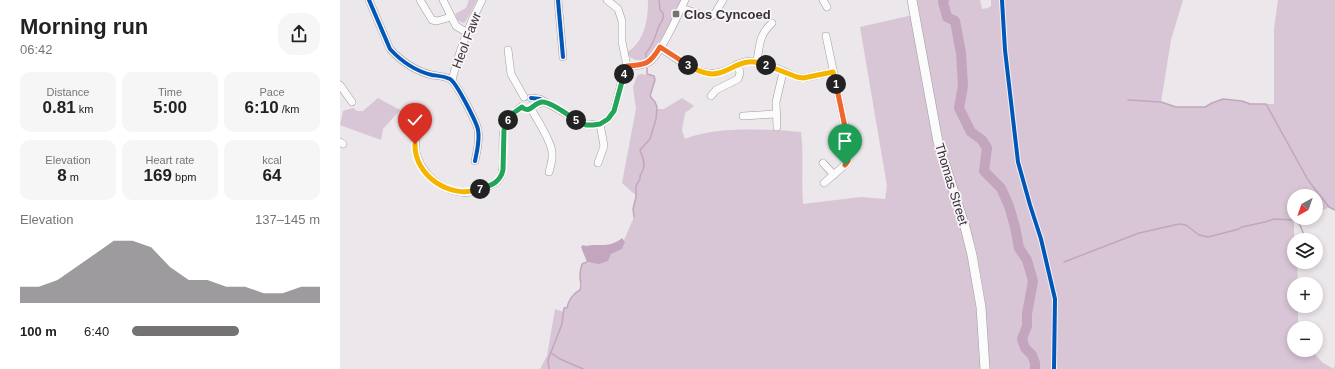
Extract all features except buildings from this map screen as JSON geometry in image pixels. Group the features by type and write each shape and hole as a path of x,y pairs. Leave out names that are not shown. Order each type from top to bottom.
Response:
{"main road":[{"name":"Thomas Street","path":"912,0 938,142 965,226 972,255 981,307 985,369"}],"street":[{"path":"369,0 390,49 402,62 419,71 452,80 457,87 478,128 479,142 475,161"},
{"path":"420,0 432,20 437,21 451,17"},
{"path":"444,0 456,26 466,32"},
{"name":"Heol Fawr","path":"452,80 459,51 466,32 482,0"},
{"path":"558,0 563,57"},
{"path":"416,137 415,149 418,161 429,177 439,184 458,192 471,192 494,184 500,179 503,170 504,126 510,116 522,107 526,110 530,102 537,98 586,125 600,124 608,119 614,111 618,91 627,66 622,42 622,21 618,8 607,0"},
{"path":"627,66 648,63 653,59 685,0"},
{"path":"681,8 709,17 714,15 723,0"},
{"path":"823,0 827,7"},
{"path":"757,61 761,37 772,23"},
{"path":"824,183 843,168 848,161 850,151 826,36"},
{"path":"660,47 676,59 707,74 720,73 746,61 757,61 783,72 803,78 833,72"},
{"path":"508,50 511,74 530,102 552,148 552,158 549,172"},
{"path":"711,96 716,90 738,79 740,73 738,64"},
{"path":"777,127 776,97 783,72"},
{"path":"340,85 352,102"},
{"path":"743,116 776,114"},
{"path":"598,163 604,146 600,124"},
{"path":"822,163 834,175"}],"shaded area":[{"path":"469,0 477,0 466,21 462,23 458,20 455,14 466,8"},
{"path":"648,0 683,0 653,53 644,60 637,60 631,58 626,53 637,43 644,30"},
{"path":"917,0 980,0 982,9 991,6 991,0 1183,0 1171,40 1161,102 1176,107 1205,107 1223,99 1242,101 1250,104 1274,104 1274,29 1278,0 1335,0 1335,210 1329,207 1323,210 1323,189 1287,189 1287,225 1294,225 1294,233 1287,233 1287,269 1297,269 1298,277 1287,277 1287,313 1298,313 1298,321 1287,321 1287,357 1317,357 1323,363 1334,369 989,369 985,301 976,249 939,125 945,157 968,226 988,369 540,369 547,356 555,309 564,312 564,308 567,307 572,297 580,290 582,286 580,276 582,264 609,258 611,254 625,242 624,240 634,217 633,209 636,195 622,183 636,109 633,87 637,76 640,74 654,76 655,80 650,96 655,102 657,109 664,109 682,98 694,106 685,113 682,130 685,139 697,135 726,130 758,129 801,132 803,204 861,197 885,199 887,186 860,27 917,14 935,105"},
{"path":"378,98 400,110 383,129 381,140 340,125 343,111 353,108 357,111 363,111"},
{"path":"622,238 625,242 622,249 611,254 608,261 599,264 587,262 581,247 583,245 608,245"}],"waterway":[{"path":"646,59 646,53 653,43 663,18 659,0"},
{"path":"944,0 943,2 947,17 955,21 961,53 963,86 959,108 971,132 982,140 987,148 984,171 1001,188 1009,206 1019,248 1027,260 1033,281 1027,314 1027,326 1022,339 1025,348 1032,355 1035,363 1035,369"},
{"path":"634,217 633,209 636,197 636,186 640,179 644,165 640,150 650,139 656,119 657,107 650,96 655,80 654,76 647,74 647,68"},
{"path":"1128,100 1161,102 1176,107 1205,107 1223,99 1242,101 1250,104 1266,104 1308,180 1329,207 1335,210"},
{"path":"1064,262 1139,233 1179,224 1186,225 1199,235 1208,237 1274,219 1294,220 1300,225 1303,233"},
{"path":"549,369 548,360 562,324 564,308 567,308 572,297 580,290 580,274 582,264 587,262"},
{"path":"551,353 560,359 583,369"}],"cycle path":[{"path":"369,0 390,49 395,54 404,62 420,71 450,79 457,87 477,126 479,134 475,161"},
{"path":"558,0 563,57"},
{"path":"1002,0 1005,50 1018,162 1041,239 1055,299 1054,369"},
{"path":"660,47 682,63 707,73 724,71 738,64 750,61 764,63 797,77 803,78 833,72"},
{"path":"531,98 540,99 586,125 600,124 608,119 614,111 627,66"}],"place":[{"name":"Clos Cyncoed","path":"676,14"}],"route":[{"path":"415,144 418,161 425,173 439,184 458,192 466,193 490,186 500,179 503,170 504,126 510,116 522,107 526,110 530,110 537,103 545,102 586,125 600,124 608,119 614,111 616,98 627,66 648,63 653,59 660,47 676,59 707,74 720,73 746,61 752,60 803,78 833,72 850,151 850,156 845,165"}]}
